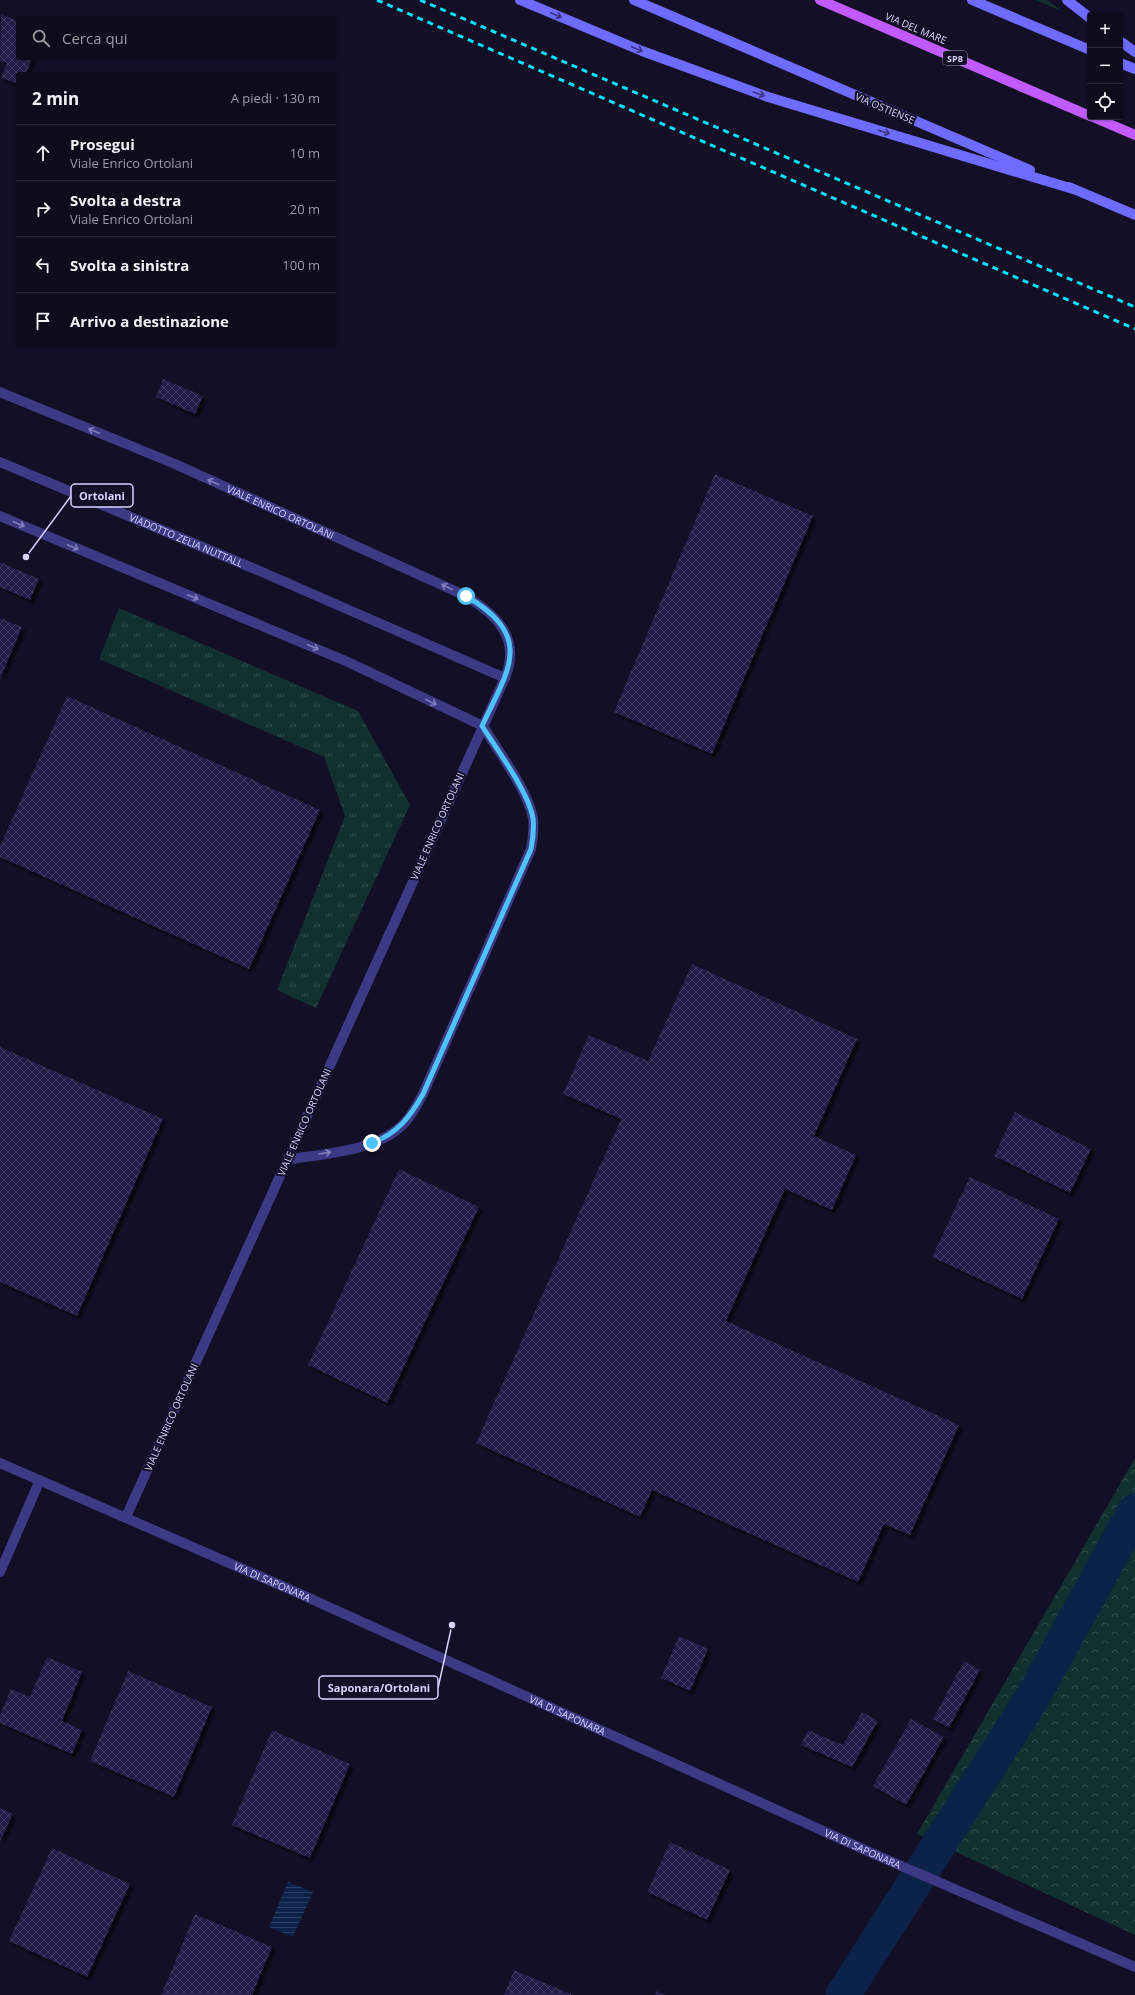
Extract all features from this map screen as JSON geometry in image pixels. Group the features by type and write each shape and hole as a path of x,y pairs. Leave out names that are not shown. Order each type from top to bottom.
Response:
{"main road":[{"path":"520,0 686,68 782,101 1074,189"},
{"name":"VIA OSTIENSE","path":"634,0 1135,215"},
{"name":"VIA DEL MARE","path":"820,0 1087,115"},
{"path":"972,0 1087,49"},
{"path":"1067,0 1087,16"},
{"path":"1123,43 1135,52"},
{"path":"1123,64 1135,69"},
{"path":"1100,120 1135,135"}],"street":[{"name":"VIALE ENRICO ORTOLANI","path":"0,392 175,464 416,572 466,596 488,612 506,634 511,644 509,668 505,678 482,726 126,1517"},
{"name":"VIADOTTO ZELIA NUTTALL","path":"0,462 262,572 505,678"},
{"path":"0,516 348,662 482,726 523,792 533,819 531,849 423,1094 407,1120 386,1138 361,1147 287,1160"},
{"name":"VIA DI SAPONARA","path":"0,1463 305,1596 883,1858 1135,1967"},
{"path":"0,1572 40,1480"}],"green space":[{"path":"1035,0 1047,0 1062,11"},
{"path":"119,608 358,711 410,805 316,1008 277,990 345,816 324,757 99,659"},
{"path":"1135,1458 1135,1935 917,1834"}],"water":[{"path":"288,1882 313,1892 293,1937 269,1927"}],"building":[{"path":"1,14 16,20 16,60 31,60 27,72 16,72 16,83 1,78 7,63 0,61"},
{"path":"163,379 203,396 195,414 156,397"},
{"path":"715,474 813,516 712,754 614,712"},
{"path":"0,562 39,579 30,600 0,587"},
{"path":"0,618 22,627 0,679"},
{"path":"67,696 320,810 249,969 0,857 0,846"},
{"path":"692,964 857,1039 814,1136 856,1155 832,1210 785,1189 726,1321 959,1425 910,1535 884,1524 858,1582 652,1490 640,1517 476,1443 621,1119 563,1094 589,1035 648,1061"},
{"path":"0,1047 163,1119 77,1316 0,1282"},
{"path":"1015,1112 1091,1149 1070,1193 994,1156"},
{"path":"399,1169 479,1207 387,1403 308,1365"},
{"path":"970,1177 1059,1219 1022,1299 932,1257"},
{"path":"679,1636 708,1649 690,1691 661,1678"},
{"path":"47,1657 82,1672 62,1721 82,1730 72,1754 0,1723 0,1715 11,1689 30,1697"},
{"path":"964,1661 980,1670 949,1728 933,1719"},
{"path":"128,1671 212,1707 174,1797 90,1761"},
{"path":"862,1712 878,1721 852,1767 801,1745 808,1730 843,1745"},
{"path":"911,1719 944,1737 906,1805 873,1786"},
{"path":"272,1730 350,1764 310,1858 232,1825"},
{"path":"0,1808 13,1814 0,1841"},
{"path":"670,1842 730,1870 707,1920 647,1892"},
{"path":"52,1848 130,1884 87,1977 9,1941"},
{"path":"195,1914 272,1947 252,1995 161,1995"},
{"path":"514,1970 573,1995 504,1995"},
{"path":"657,1991 665,1995 655,1995"}],"waterway":[{"path":"843,1995 1031,1700 1135,1511"}],"railway":[{"path":"377,0 1135,329"},
{"path":"420,0 1135,307"}],"place":[{"name":"Ortolani","path":"26,557"},
{"name":"Saponara/Ortolani","path":"452,1625"}],"route":[{"path":"372,1143 386,1138 397,1130 407,1120 416,1107 531,849 533,819 530,807 523,792 482,726 509,668 511,644 498,621 466,596"}]}
